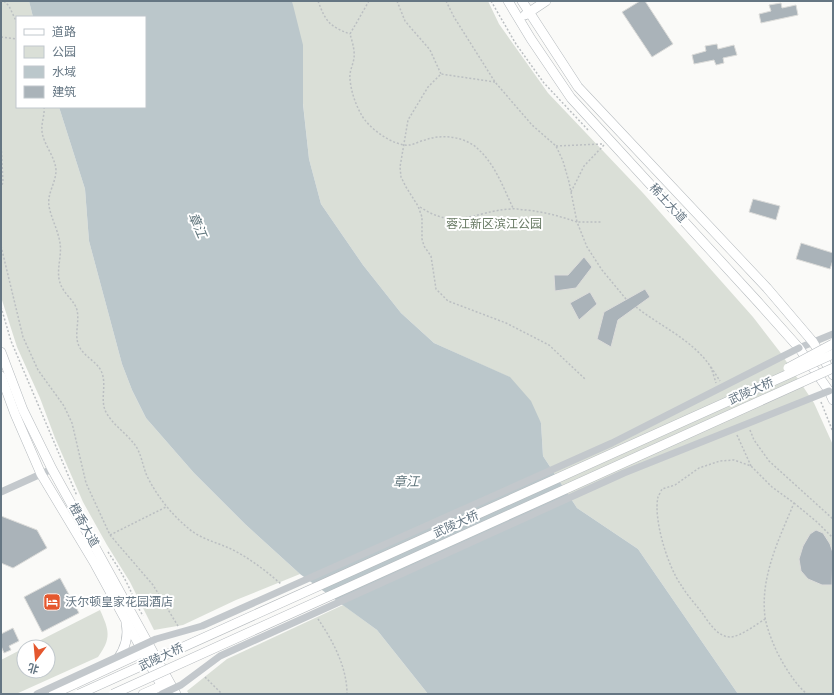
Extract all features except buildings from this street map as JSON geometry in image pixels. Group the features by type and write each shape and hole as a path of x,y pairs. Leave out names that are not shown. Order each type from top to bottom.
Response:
{"main road":[{"path":"518,18 546,1"},
{"path":"510,5 524,2"},
{"name":"稀土大道","path":"524,2 528,12 578,87 767,288 813,342 833,375"},
{"name":"稀土大道","path":"510,5 571,98 799,348 831,390 833,400"},
{"path":"728,401 833,344"},
{"name":"橙香大道","path":"1,352 23,410 52,469 147,650 165,689 176,694"},
{"name":"武陵大桥","path":"79,694 833,354"},
{"name":"武陵大桥","path":"113,694 833,368"},
{"path":"733,413 833,375"},
{"name":"橙香大道","path":"1,376 15,414 41,474 122,612 147,650"},
{"path":"107,669 121,653 126,640 126,626 122,612"},
{"path":"53,694 147,650"},
{"path":"143,694 165,689"}],"street":[{"path":"37,694 156,639 202,626 612,442 799,348 833,334"},
{"path":"165,689 181,685 220,656 624,473 831,390"},
{"path":"1,492 52,469"}],"path":[{"path":"4,1 9,6 16,21"},
{"path":"318,1 324,16 333,27 350,34"},
{"path":"369,1 350,34 354,57 350,78 354,97 361,115 370,127 379,134 405,145 411,145 438,137 460,139 476,148 497,174 513,208"},
{"path":"397,1 405,21 430,50 441,74"},
{"path":"446,1 454,17 495,82 532,125 556,146 563,161 577,222 587,247 602,270 626,299"},
{"path":"1,37 16,39"},
{"path":"441,74 495,82"},
{"path":"441,74 428,87 408,120 405,145 400,167 401,177 418,206 422,217 422,239 424,246 431,256 436,289 448,301 506,324 549,345 585,379"},
{"path":"44,108 45,113 42,130 43,136 56,169 49,195 48,206 60,243 58,267 60,286 77,309 77,337 80,347 98,366 102,374 103,406 108,415 126,433 137,447 142,458 146,475 166,507 189,529 206,539 242,555 256,564 285,588"},
{"path":"1,143 3,182 1,188"},
{"path":"556,146 603,145 584,166 571,192"},
{"path":"418,206 430,214 442,218 461,219 493,211 513,208 548,213 577,222 601,222"},
{"path":"1,246 23,337 38,370 64,406 72,423 86,483 110,535 153,585 178,628"},
{"path":"1,307 11,340 77,496"},
{"path":"636,307 650,318 680,336 709,364 721,383"},
{"path":"709,364 716,386"},
{"path":"819,399 833,432"},
{"path":"748,427 754,440 769,461 833,519"},
{"path":"736,433 751,466 772,487 817,522 833,538"},
{"path":"751,466 734,460 720,461 699,468 675,485 662,489 658,497 658,517 662,540 669,561 680,584 718,633 731,637 765,619"},
{"path":"794,503 777,541 766,582 764,605 765,619 772,641 785,666 807,694"},
{"path":"110,535 166,507"},
{"path":"108,552 119,568 134,601"},
{"path":"138,606 144,618"},
{"path":"316,617 328,634 342,663 347,694"},
{"path":"202,673 206,679 222,694"}],"green space":[{"path":"1,1 29,1 33,16 16,16 16,108 59,108 85,189 89,241 122,364 132,390 146,418 194,473 245,524 300,574 236,600 183,625 154,630 130,582 83,502 17,347 1,297"},
{"name":"蓉江新区滨江公园","path":"292,1 488,1 499,24 548,93 643,193 753,317 780,352 814,403 833,445 833,694 738,694 638,549 577,508 543,456 541,423 509,377 434,343 401,313 363,265 321,204 309,159"},
{"path":"343,605 377,630 428,694 189,694 187,691 227,659"},
{"path":"100,610 108,634 105,644 98,657 56,676 56,639 43,639"},
{"path":"16,652 16,679 49,679 16,694 1,694 1,660"}],"water":[{"name":"章江","path":"29,1 292,1 303,45 303,104 309,159 321,204 363,265 401,313 434,343 510,377 531,401 541,423 543,456 577,508 638,549 738,694 428,694 377,630 300,574 245,524 194,473 146,418 132,390 122,364 89,241 85,189 59,108 146,108 146,16 33,16"}],"place":[{"name":"沃尔顿皇家花园酒店","path":"52,602"}]}
